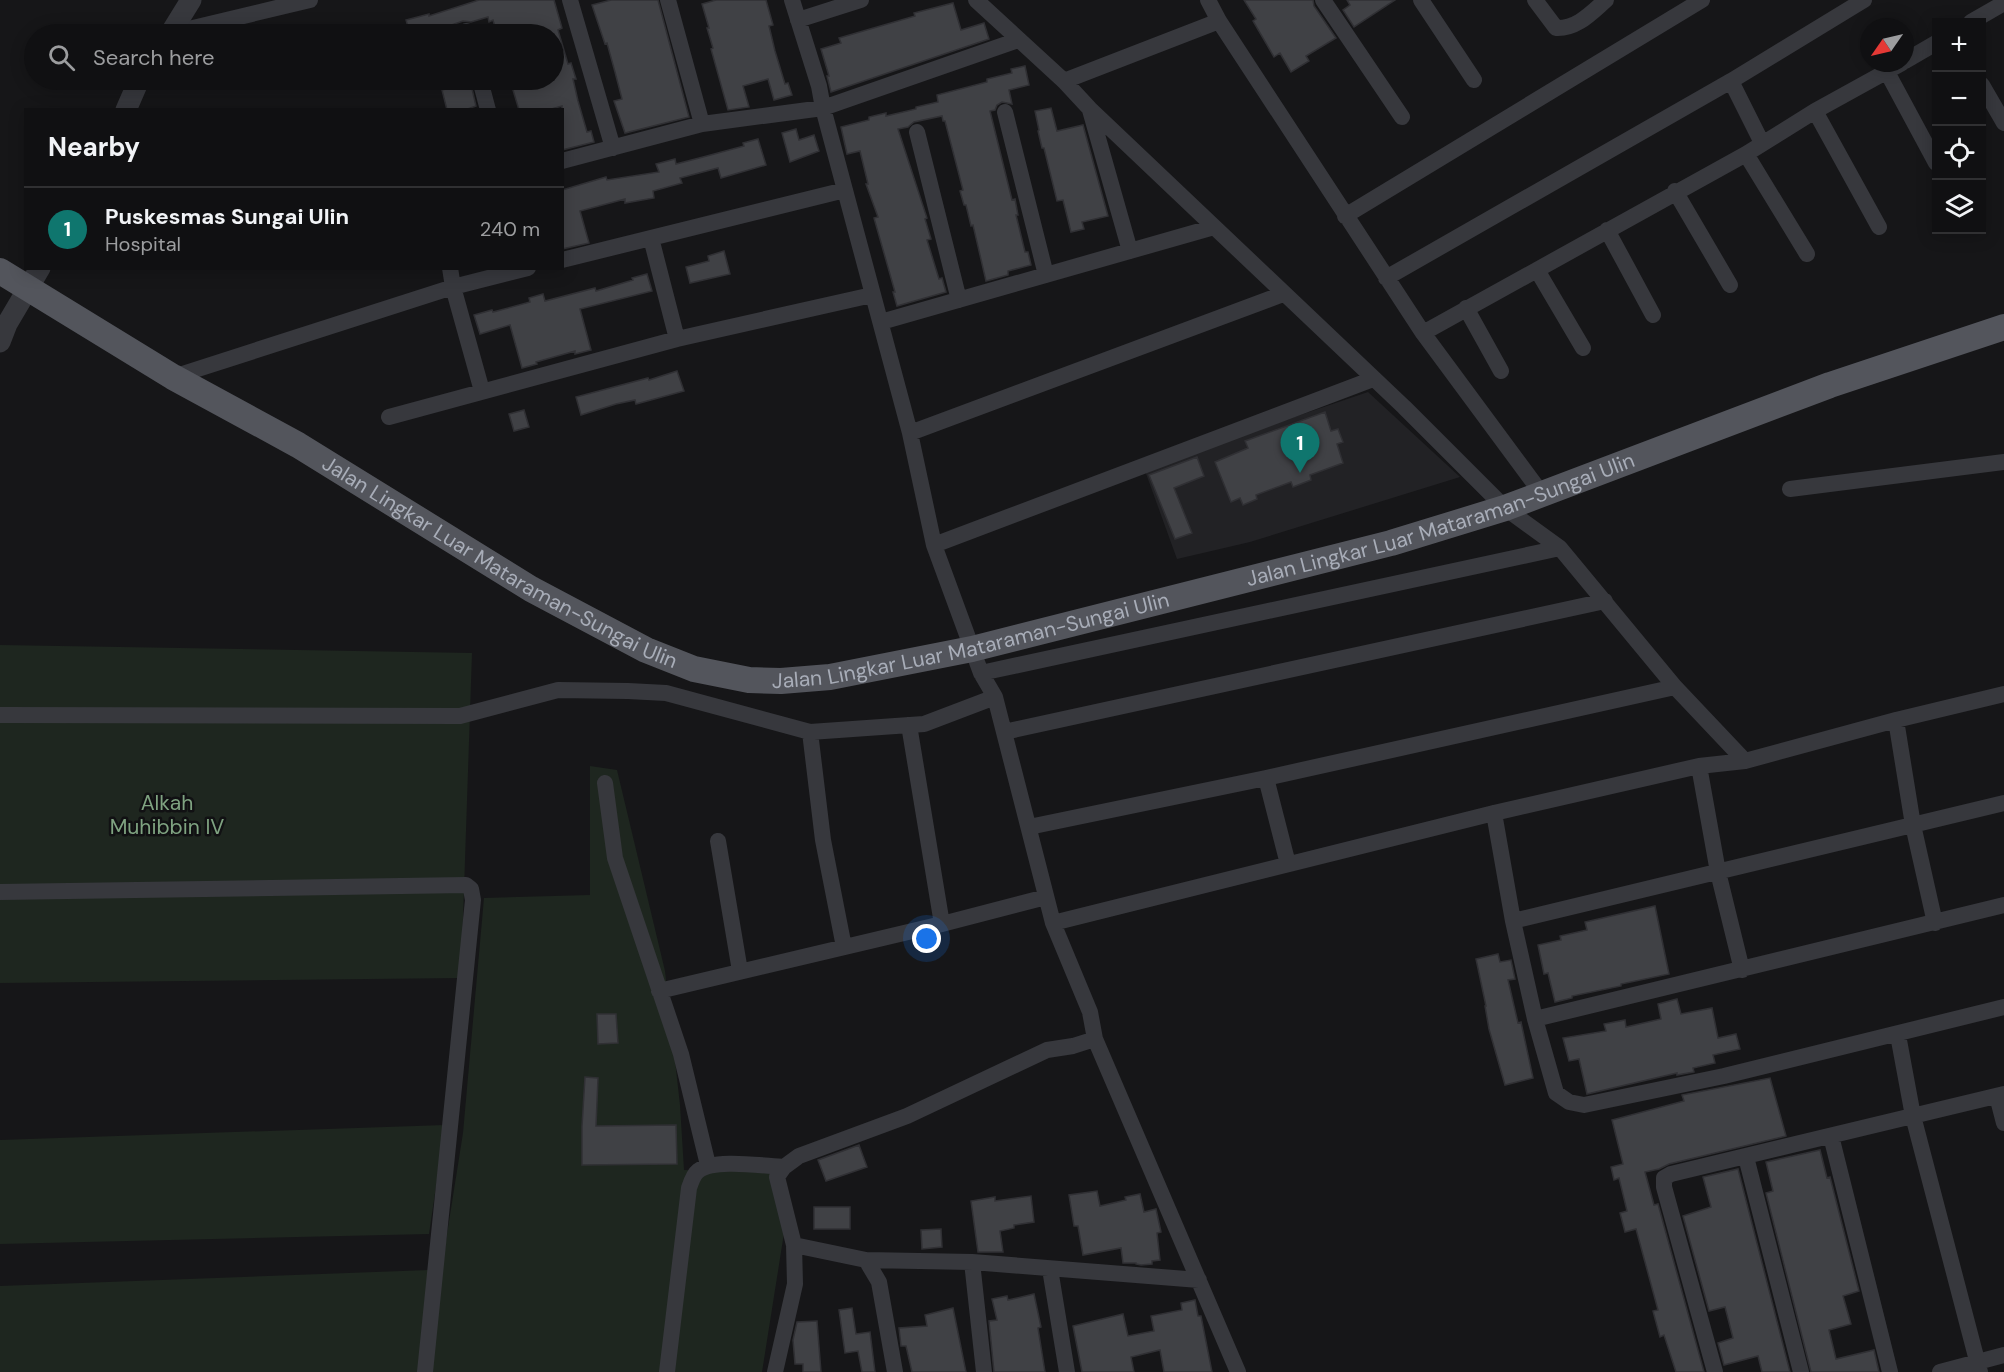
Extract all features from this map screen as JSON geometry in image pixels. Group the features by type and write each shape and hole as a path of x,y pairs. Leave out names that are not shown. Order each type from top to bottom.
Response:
{"main road":[{"name":"Jalan Lingkar Luar Mataraman-Sungai Ulin","path":"0,271 34,278 173,377 298,445 531,589 646,650 694,669 749,680 781,681 830,677 972,649 1391,543 1505,508 1830,386 2004,327"}],"street":[{"path":"177,24 191,0"},
{"path":"212,24 310,0"},
{"path":"570,0 613,148"},
{"path":"668,0 702,124"},
{"path":"792,0 819,86 910,433 934,545 981,673 995,697 1053,923 1090,1012 1095,1039 1238,1372"},
{"path":"798,20 861,0"},
{"path":"976,0 1064,81 1214,228 1404,407 1505,508 1560,548 1675,687 1745,761"},
{"path":"1208,0 1219,21 1423,333 1542,494"},
{"path":"1323,0 1402,117"},
{"path":"1421,0 1474,80"},
{"path":"1534,0 1556,28 1565,28 1577,24 1606,0"},
{"path":"1345,216 1702,0"},
{"path":"1386,278 1731,81 1864,0"},
{"path":"1978,18 2004,3"},
{"path":"1064,81 1219,21"},
{"path":"564,161 702,124 823,108 1018,40"},
{"path":"1914,56 1932,45"},
{"path":"1423,333 1674,191 1746,154 1815,111 1887,72 1932,156"},
{"path":"1731,81 1762,143"},
{"path":"127,108 135,90"},
{"path":"483,90 487,108"},
{"path":"1986,92 2004,123"},
{"path":"1090,109 1130,251"},
{"path":"1815,111 1879,227"},
{"path":"1005,112 1046,275"},
{"path":"917,132 958,300"},
{"path":"1746,154 1807,254"},
{"path":"564,260 845,190"},
{"path":"1674,191 1730,285"},
{"path":"881,322 1214,228"},
{"path":"1606,230 1653,315"},
{"path":"651,238 677,339"},
{"path":"450,270 482,391"},
{"path":"173,377 453,287 520,270"},
{"path":"1538,270 1583,348"},
{"path":"0,342 34,278"},
{"path":"910,433 1283,294"},
{"path":"389,417 677,339 872,295"},
{"path":"1466,308 1501,371"},
{"path":"934,545 1372,379"},
{"path":"1790,489 2004,462"},
{"path":"981,673 1560,548"},
{"path":"1004,732 1605,601"},
{"path":"1029,827 1266,778 1675,687"},
{"path":"0,715 460,716 558,690 618,691 666,693 810,732 924,724 995,697"},
{"path":"1053,923 1494,813 1699,766 1745,761 1896,720 2004,694"},
{"path":"1896,720 1913,825 1935,923"},
{"path":"909,725 942,924"},
{"path":"810,732 823,840 844,947"},
{"path":"1699,766 1718,872 1742,970"},
{"path":"1266,778 1288,864"},
{"path":"605,783 615,858 681,1054 708,1165"},
{"path":"1513,921 2004,803"},
{"path":"1494,813 1513,921 1536,1019 1556,1093 1569,1102 1584,1105 1724,1076 1898,1035 2004,1007"},
{"path":"718,841 740,971"},
{"path":"0,892 466,885 471,889 473,900 425,1372"},
{"path":"659,991 1047,897"},
{"path":"1536,1019 2004,905"},
{"path":"1898,1035 1913,1116 1979,1367"},
{"path":"775,1372 795,1284 794,1245 777,1177 784,1167 799,1156 907,1116 1047,1050 1073,1046 1095,1039"},
{"path":"1715,1372 1664,1187 1664,1178 1671,1174 2001,1095 2004,1123"},
{"path":"1831,1136 1890,1372"},
{"path":"1746,1157 1801,1372"},
{"path":"667,1372 689,1188 696,1172 708,1165 784,1167"},
{"path":"794,1245 866,1260 972,1263 1199,1280"},
{"path":"866,1260 879,1282 885,1304 895,1372"},
{"path":"972,1263 984,1372"},
{"path":"1050,1269 1067,1372"},
{"path":"1940,1372 1979,1367 2004,1355"}],"shaded area":[{"path":"1368,392 1460,477 1250,542 1177,559 1144,468"}],"green space":[{"name":"Alkah Muhibbin IV","path":"0,645 472,653 461,978 0,983"},
{"path":"590,766 617,770 665,971 680,1105 684,1170 775,1171 788,1208 762,1372 429,1372 463,1133 484,898 590,895"},
{"path":"445,1125 429,1234 0,1244 0,1140"},
{"path":"429,1270 421,1372 0,1372 0,1286"}],"building":[{"path":"479,0 554,0 561,24 494,24 493,20 489,22 488,17 454,24 407,24 406,20 429,14 429,16"},
{"path":"611,0 658,0 689,117 625,133 614,101 622,99 607,43 605,44 592,5"},
{"path":"716,0 766,0 773,25 769,26 775,51 785,84 788,83 792,95 774,100 768,79 743,86 749,107 728,110 711,49 713,48 707,28 709,28 702,4"},
{"path":"1244,0 1313,0 1314,6 1336,38 1306,56 1309,61 1291,72 1280,53 1274,57 1253,21 1256,19"},
{"path":"1347,0 1395,0 1354,27 1343,10 1350,5"},
{"path":"953,3 961,30 984,23 989,39 831,92 821,49 841,43 839,38 915,16 914,13"},
{"path":"564,50 576,79 573,79 587,132 591,131 594,142 564,150 564,108 562,106 518,108 513,90 564,90"},
{"path":"1025,66 1029,85 1009,90 1012,104 1002,102 995,110 990,111 1012,200 1015,199 1018,215 1016,215 1025,252 1028,252 1031,265 1008,271 1008,275 986,281 973,225 971,226 960,191 963,190 945,121 942,116 914,122 908,127 898,129 927,218 925,219 931,239 927,240 939,279 942,278 946,292 897,306 874,218 878,217 866,184 868,184 860,151 847,154 841,127 869,120 869,117 886,113 886,116 938,102 937,95 987,82 987,79 1012,73 1011,69"},
{"path":"442,90 472,90 476,106 446,108"},
{"path":"1051,108 1057,131 1083,125 1108,216 1082,222 1084,229 1071,232 1063,200 1057,201 1038,131 1035,111"},
{"path":"796,129 799,140 814,135 819,151 790,162 782,133"},
{"path":"758,139 766,165 721,178 718,168 680,178 682,183 653,191 654,198 625,203 625,199 580,211 589,243 564,249 564,189 606,177 607,180 659,172 656,164 675,159 676,164 744,146 743,143"},
{"path":"724,251 730,274 690,283 686,267 709,261 708,256"},
{"path":"647,274 652,291 580,309 591,350 575,354 575,351 522,368 510,325 480,334 474,315 530,302 529,298 543,294 545,301 595,288 596,291"},
{"path":"677,371 684,391 636,404 635,400 616,404 581,415 576,397"},
{"path":"524,410 529,427 514,431 509,414"},
{"path":"1325,412 1331,431 1338,429 1343,442 1337,444 1343,463 1310,475 1311,480 1293,487 1291,482 1256,495 1257,499 1243,505 1240,498 1231,502 1215,462 1248,448 1245,441"},
{"path":"1197,457 1204,476 1174,488 1192,533 1175,539 1149,475"},
{"path":"1655,906 1669,974 1555,1002 1548,973 1544,974 1538,945 1561,940 1560,936 1587,930 1585,922"},
{"path":"1498,954 1500,962 1511,960 1515,979 1508,980 1518,1023 1521,1022 1533,1078 1505,1085 1489,1029 1476,959"},
{"path":"1677,999 1681,1014 1712,1008 1718,1038 1736,1034 1740,1049 1713,1055 1715,1063 1693,1068 1694,1072 1677,1075 1677,1073 1587,1094 1579,1059 1569,1061 1563,1038 1606,1031 1604,1024 1625,1020 1626,1027 1661,1019 1658,1004"},
{"path":"597,1014 616,1014 618,1043 598,1044"},
{"path":"585,1077 598,1078 596,1126 676,1125 677,1164 582,1165"},
{"path":"1770,1078 1786,1136 1669,1164 1645,1172 1654,1205 1658,1204 1704,1372 1676,1372 1664,1335 1660,1337 1653,1311 1658,1310 1636,1229 1625,1232 1620,1213 1627,1211 1619,1178 1614,1180 1611,1167 1623,1164 1612,1120 1684,1101 1682,1095"},
{"path":"859,1145 867,1167 826,1181 818,1160"},
{"path":"1820,1150 1827,1178 1830,1177 1859,1291 1843,1296 1851,1324 1829,1330 1836,1359 1874,1350 1879,1372 1811,1372 1766,1193 1773,1191 1766,1162"},
{"path":"1738,1169 1790,1372 1762,1372 1758,1356 1724,1365 1718,1343 1733,1338 1725,1307 1709,1311 1683,1216 1711,1207 1703,1177"},
{"path":"1097,1191 1100,1206 1140,1194 1144,1212 1156,1209 1161,1232 1157,1233 1160,1260 1152,1261 1152,1264 1141,1265 1123,1263 1121,1248 1083,1255 1078,1226 1074,1226 1069,1195"},
{"path":"1031,1196 1034,1222 1014,1225 1014,1228 1000,1231 1003,1252 978,1252 971,1201 995,1197 995,1201"},
{"path":"814,1207 850,1207 850,1229 814,1229"},
{"path":"941,1229 942,1247 922,1249 921,1230"},
{"path":"1034,1294 1041,1327 1038,1328 1045,1372 994,1372 989,1321 997,1320 992,1299 1007,1296 1008,1300"},
{"path":"1195,1300 1198,1316 1201,1316 1212,1372 1164,1372 1160,1350 1131,1357 1134,1372 1082,1372 1073,1326 1123,1314 1128,1336 1154,1331 1151,1316 1182,1310 1181,1303"},
{"path":"852,1308 856,1334 870,1332 875,1372 862,1372 858,1351 845,1353 839,1310"},
{"path":"953,1308 966,1372 912,1372 906,1346 901,1346 899,1328 927,1326 925,1315"},
{"path":"817,1321 821,1372 803,1372 803,1364 795,1364 793,1340 797,1322"}],"place":[{"name":"Puskesmas Sungai Ulin","path":"1300,473"}]}
